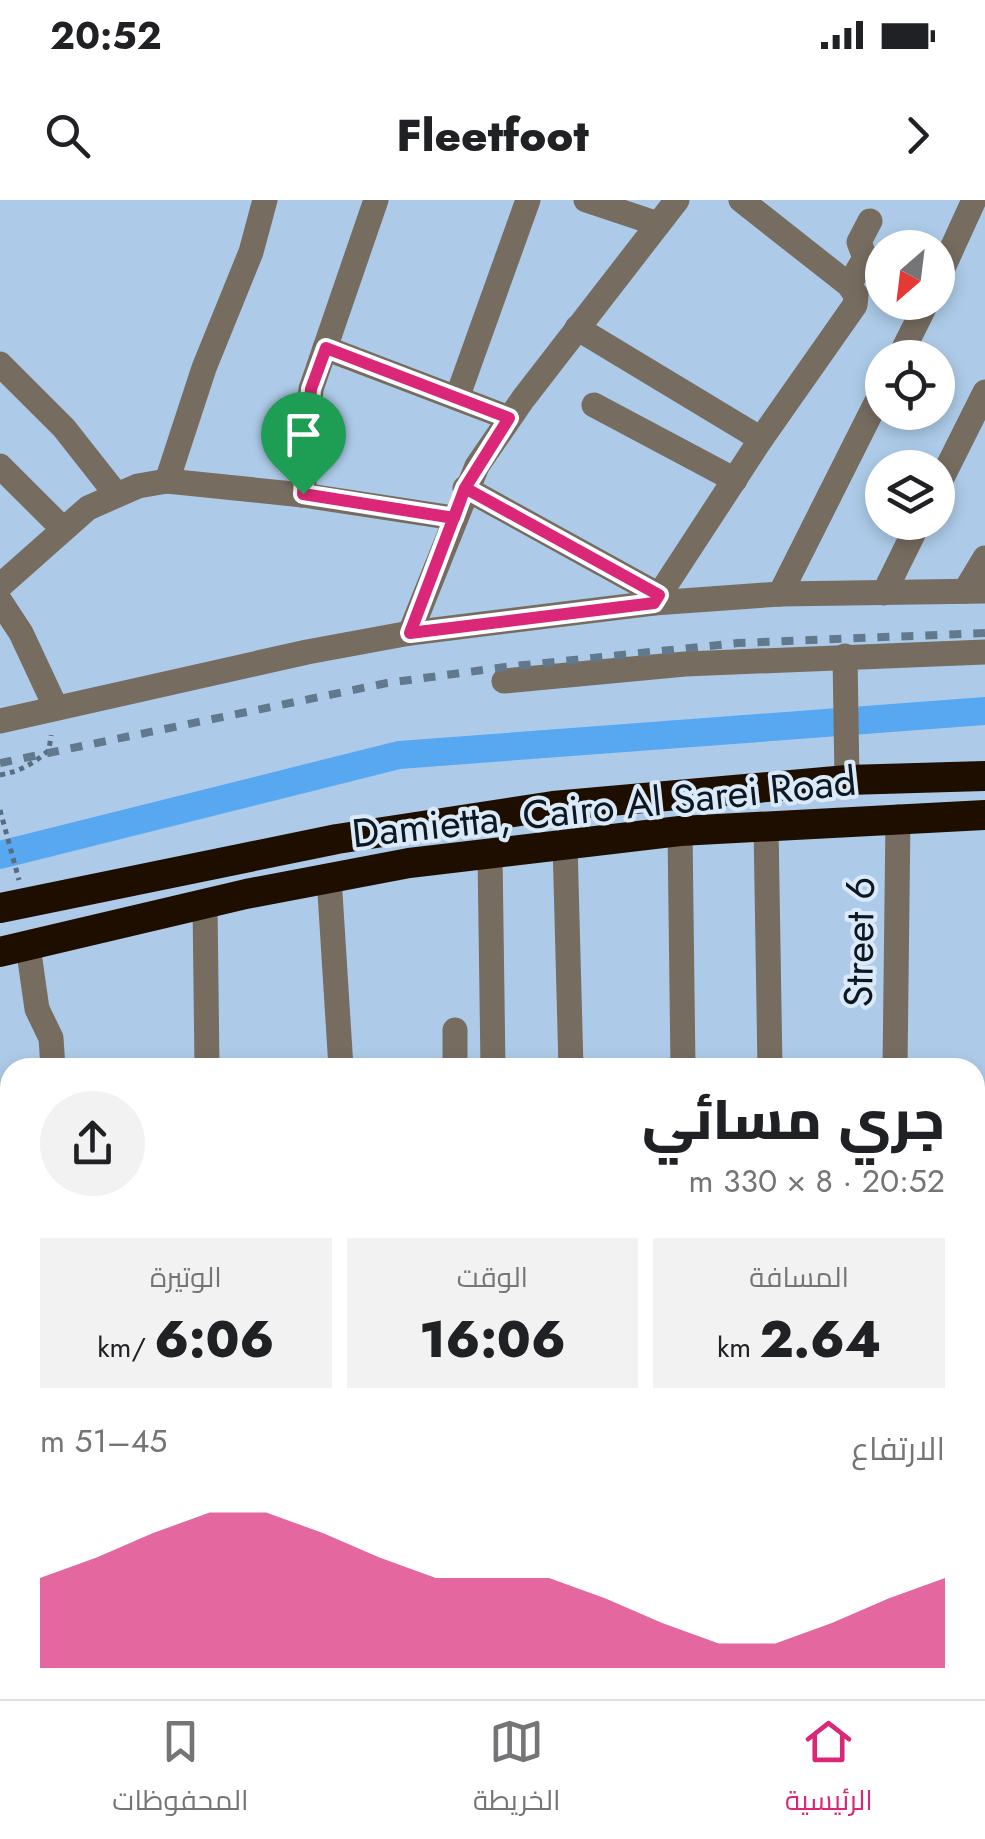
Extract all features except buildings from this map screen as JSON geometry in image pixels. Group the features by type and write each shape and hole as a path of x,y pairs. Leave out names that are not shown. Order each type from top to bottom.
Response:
{"highway":[{"name":"Damietta, Cairo Al Sarei Road","path":"1,908 409,826 626,798 847,780 985,776"},
{"name":"Damietta, Cairo Al Sarei Road","path":"21,948 328,877 565,843 766,825 985,815"},
{"path":"21,948 33,924 32,901"},
{"path":"1,908 21,948"}],"street":[{"path":"167,481 210,352 251,252 265,200"},
{"path":"303,494 311,389 376,200"},
{"path":"457,398 528,200"},
{"path":"586,200 658,224"},
{"path":"410,633 465,488 509,418 678,200"},
{"path":"656,599 761,439 850,315 856,295 740,200"},
{"path":"955,242 974,200"},
{"path":"848,285 865,258 859,242 870,221"},
{"path":"577,328 761,439"},
{"path":"326,348 509,418"},
{"path":"0,364 64,428 116,494"},
{"path":"955,452 985,392"},
{"path":"594,404 735,480"},
{"path":"780,594 865,424"},
{"path":"0,466 62,528"},
{"path":"0,586 88,508 116,494 167,481 303,494 454,518"},
{"path":"465,488 656,599"},
{"path":"884,593 910,540"},
{"path":"0,721 306,652 410,633 656,599 975,591 985,558"},
{"path":"0,601 21,633 56,708"},
{"path":"504,681 685,664 985,652"},
{"path":"845,656 847,780"},
{"name":"Street 6","path":"895,1058 898,817"},
{"path":"766,825 770,1058"},
{"path":"680,831 682,1058"},
{"path":"565,843 571,1058"},
{"path":"490,854 493,1058"},
{"path":"328,877 340,1058"},
{"path":"205,904 208,1058"},
{"path":"21,948 37,1009 51,1038 52,1058"},
{"path":"454,1058 455,1030"}],"path":[{"path":"0,775 23,770 49,750 56,708"},
{"path":"0,810 16,868"}],"waterway":[{"path":"0,855 399,755 985,711"}],"railway":[{"path":"0,763 387,683 505,667 738,643 985,633"}],"route":[{"path":"303,494 311,389 326,348 509,418 465,488 410,633 654,603 659,595 465,488 454,518 303,494"}]}
